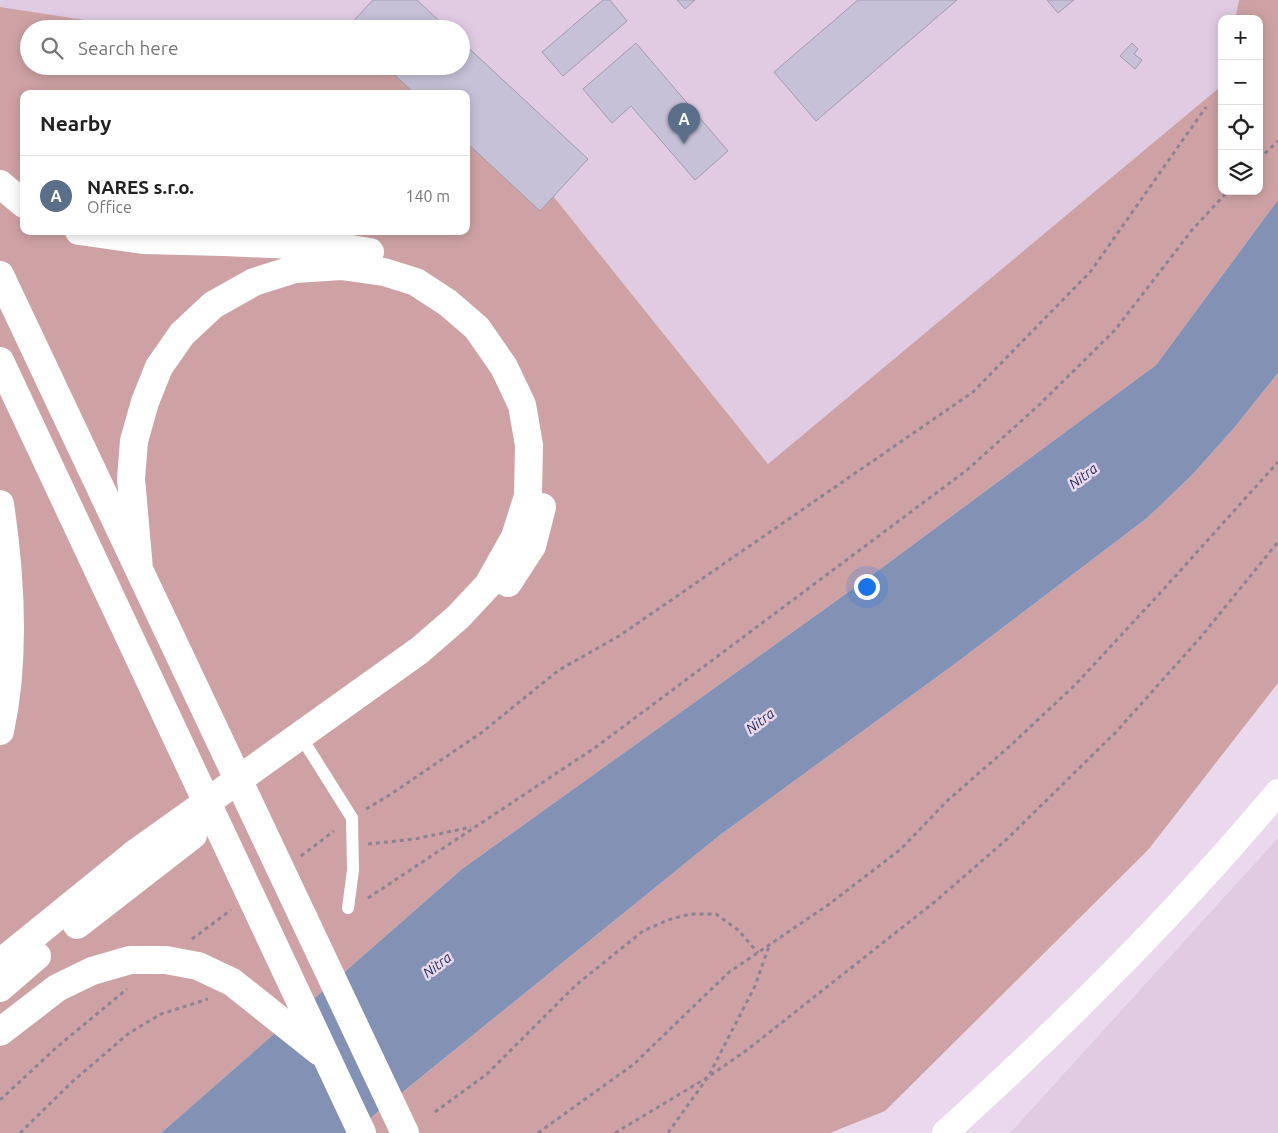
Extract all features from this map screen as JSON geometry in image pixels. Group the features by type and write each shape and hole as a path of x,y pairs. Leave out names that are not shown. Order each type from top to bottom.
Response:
{"highway":[{"path":"0,184 20,201"},
{"path":"0,988 143,872 308,748 430,663 467,631 502,592 532,546 545,496 545,446 535,401 518,359 490,320 460,292 423,269 386,254 339,247 143,240 107,235"},
{"path":"0,963 133,855 420,650 458,617 488,585 515,537 528,496 529,446 522,405 504,367 477,328 448,303 416,282 384,272 341,266 295,269 254,282 213,306 182,334 159,367 145,402 134,441 131,479 139,569"},
{"path":"0,275 405,1133"},
{"path":"0,361 362,1133"},
{"path":"0,504 8,578 10,627 8,676 0,731"},
{"path":"0,1032 56,988 92,971 130,960 166,960 198,966 232,982 325,1056"}],"street":[{"path":"945,1133 1109,979 1206,876 1278,792"}],"lane":[{"path":"308,748 352,818 353,845 348,908"}],"path":[{"path":"352,818 465,744 559,670 619,636 973,392 1091,271 1206,107"},
{"path":"1263,155 1278,141"},
{"path":"348,908 368,898 596,746 967,470 1039,405 1115,330 1192,230 1224,195"},
{"path":"538,1133 634,1064 728,973 828,905 901,849 947,801 1011,746 1076,684 1278,462"},
{"path":"615,1133 708,1077 747,1050 936,900 1007,839 1116,732 1200,638 1278,542"},
{"path":"353,845 383,844 474,826"},
{"path":"436,1112 487,1074 576,985 643,931 668,920 690,914 716,914 738,930 758,953"},
{"path":"668,1133 708,1077 755,986 769,945"},
{"path":"20,1133 72,1082 130,1033 161,1014 212,998"}],"shaded area":[{"path":"0,0 1239,0 1236,15 1218,15 1218,89 768,464 470,92 470,90 456,75 470,75 470,20 85,20 0,7"},
{"path":"1239,0 1278,0 1278,200 1156,365 872,575 462,869 161,1133 0,1133 0,7 85,20 20,20 20,75 456,75 468,90 20,90 20,235 470,235 470,92 768,464 1218,89 1218,195 1263,195 1263,15 1236,15"},
{"path":"1278,373 1278,683 1148,850 885,1111 830,1133 352,1133 720,835 956,663 1147,518 1191,476 1234,428"},
{"path":"1278,838 1278,1133 1010,1133"}],"water":[{"name":"Nitra","path":"1278,200 1278,373 1234,428 1191,476 1147,518 956,663 720,835 352,1133 161,1133 462,869 872,575 1156,365"}],"building":[{"path":"373,0 417,0 438,20 354,20"},
{"path":"603,0 610,0 627,21 563,76 542,52"},
{"path":"677,0 695,0 685,9"},
{"path":"858,0 957,0 816,121 774,72"},
{"path":"1047,0 1074,0 1058,13"},
{"path":"636,43 728,151 695,180 631,106 612,123 583,89"},
{"path":"1132,43 1138,49 1134,54 1142,60 1135,69 1120,56"},
{"path":"470,49 588,159 540,211 470,146 470,90 411,90 395,75 470,75"}],"place":[{"name":"NARES s.r.o.","path":"684,144"}]}
